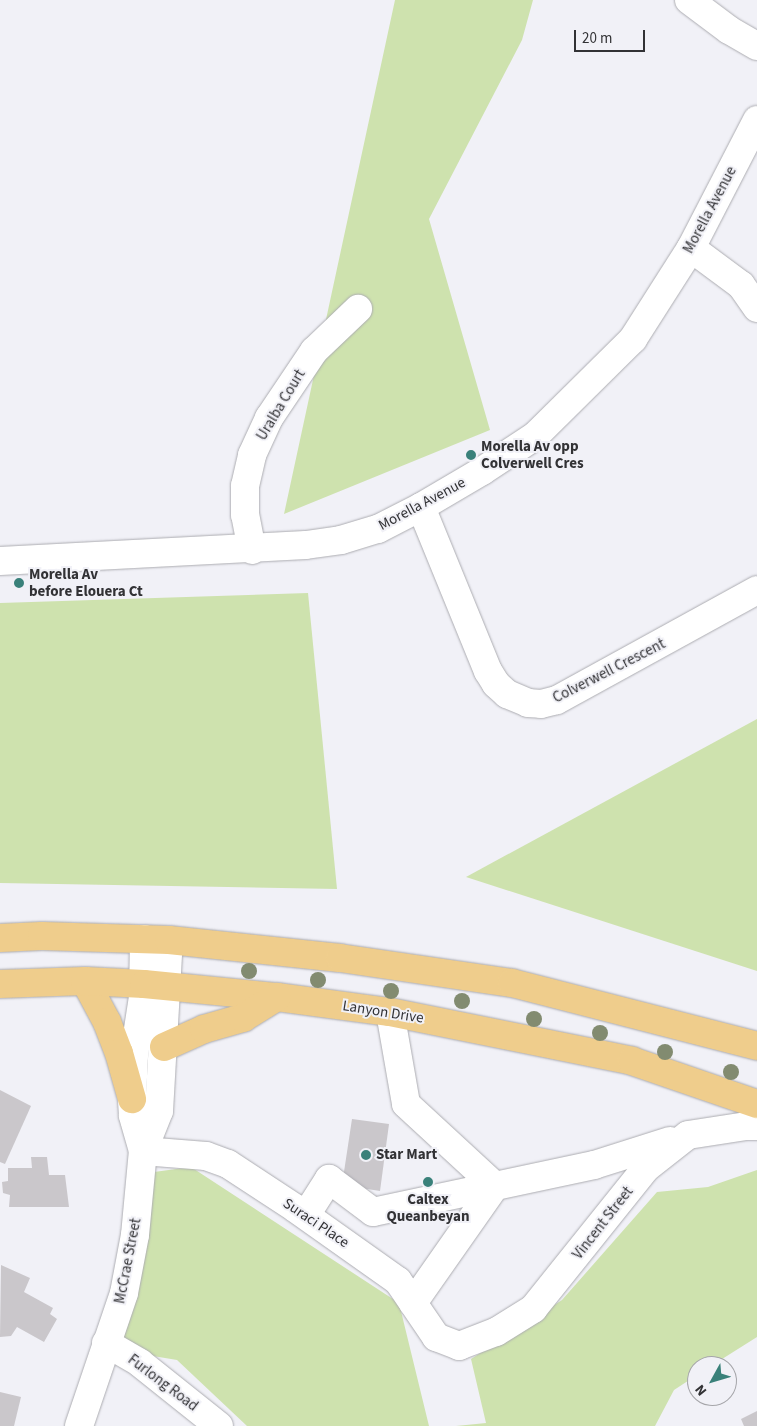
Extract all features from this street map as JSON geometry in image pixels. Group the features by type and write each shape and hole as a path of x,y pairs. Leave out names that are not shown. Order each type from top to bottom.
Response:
{"main road":[{"path":"0,938 157,939 340,958 512,983 757,1046"},
{"path":"85,981 107,1022 119,1053 132,1099"},
{"name":"Lanyon Drive","path":"0,984 85,981 156,985 277,997 390,1012 632,1061 757,1104"},
{"path":"164,1047 204,1029 244,1018 277,997"}],"street":[{"path":"689,0 729,30 757,46"},
{"name":"Morella Avenue","path":"0,561 252,550 341,540 378,529 421,507 482,471 535,436 632,339 691,248 757,120"},
{"path":"691,248 741,285 757,308"},
{"name":"Uralba Court","path":"252,550 245,515 245,486 252,455 269,418 314,351 358,309"},
{"name":"Colverwell Crescent","path":"421,507 488,671 496,684 507,694 528,703 541,704 556,700 757,590"},
{"name":"McCrae Street","path":"79,1426 124,1293 135,1235 143,1151 159,1111 164,1047 156,985 157,939"},
{"name":"McCrae Street","path":"143,1151 133,1115 134,1055 156,985"},
{"path":"390,1012 406,1104 495,1186"},
{"name":"Vincent Street","path":"459,1346 496,1332 533,1309 646,1168 688,1135 757,1126"},
{"path":"306,1215 329,1179 373,1212 594,1166 688,1135"},
{"name":"Suraci Place","path":"143,1151 206,1156 228,1164 306,1215 398,1281 436,1337 459,1346"},
{"path":"413,1303 495,1186"},
{"name":"Furlong Road","path":"106,1343 140,1363 218,1426"}],"green space":[{"path":"395,0 533,0 522,40 429,219 490,430 284,514"},
{"path":"308,593 337,889 0,883 0,603"},
{"path":"757,719 757,971 466,877"},
{"path":"191,1167 399,1303 429,1426 247,1426 177,1360 111,1349 154,1172"},
{"path":"757,1170 757,1337 727,1356 687,1356 687,1382 674,1390 655,1426 456,1426 486,1423 471,1359 562,1300 657,1192 708,1187"}],"building":[{"path":"0,1090 31,1106 5,1164 0,1162"},
{"path":"352,1119 389,1124 380,1191 342,1185"},
{"path":"31,1157 47,1157 49,1175 65,1175 69,1207 9,1207 10,1195 3,1193 2,1182 8,1181 8,1168 32,1168"},
{"path":"1,1265 30,1278 24,1292 53,1308 50,1314 57,1319 44,1342 17,1327 11,1336 0,1337"},
{"path":"0,1392 21,1397 14,1426 0,1426"},
{"path":"757,1411 757,1426 744,1426 741,1419"}],"place":[{"name":"Morella Av opp Colverwell Cres","path":"471,455"},
{"name":"Morella Av before Elouera Ct","path":"19,583"},
{"name":"Star Mart","path":"366,1155"},
{"name":"Caltex Queanbeyan","path":"428,1182"}]}
